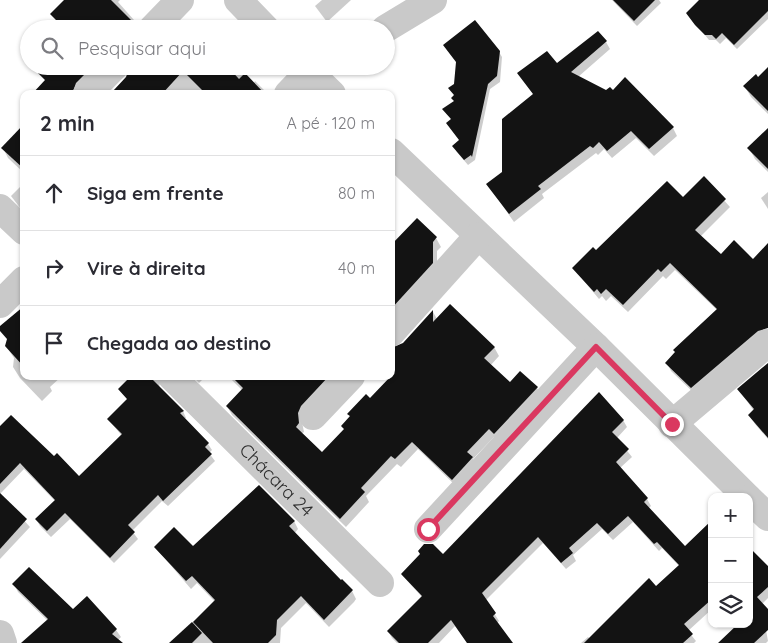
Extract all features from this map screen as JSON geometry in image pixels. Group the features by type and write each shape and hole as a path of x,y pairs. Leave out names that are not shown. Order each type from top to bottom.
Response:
{"street":[{"path":"161,20 180,0"},
{"path":"238,0 257,20"},
{"path":"395,23 433,0"},
{"path":"92,90 106,75"},
{"path":"292,90 305,75"},
{"path":"317,75 329,90"},
{"path":"395,156 596,347 743,493"},
{"path":"0,208 20,227"},
{"path":"395,329 478,236"},
{"path":"0,304 20,284"},
{"path":"672,424 768,343"},
{"path":"428,529 596,347"},
{"name":"Chácara 24","path":"175,380 380,583"},
{"path":"313,416 347,380"},
{"path":"753,503 768,517"},
{"path":"0,634 3,643"}],"building":[{"path":"64,0 111,0 131,20 56,20 50,14"},
{"path":"613,0 655,0 634,21"},
{"path":"699,0 768,0 768,11 734,45 722,33 716,39 712,35 705,35 695,25 686,13"},
{"path":"475,20 500,51 497,76 488,84 472,157 471,155 464,160 452,146 459,140 446,123 451,119 442,109 454,101 451,98 454,95 448,88 454,84 456,62 443,45"},
{"path":"598,31 607,41 571,72 606,90 610,87 613,90 625,77 674,127 649,149 631,131 607,151 599,142 593,148 590,146 538,186 541,189 509,214 486,184 502,172 502,119 533,94 517,73 547,51 557,63"},
{"path":"768,67 768,111 743,86 756,74 758,77"},
{"path":"40,75 84,75 76,83 73,90 36,90 45,80"},
{"path":"127,75 179,75 166,90 114,90"},
{"path":"187,75 235,75 239,79 243,75 247,75 261,90 202,90"},
{"path":"20,128 20,165 1,148"},
{"path":"768,128 768,169 747,148"},
{"path":"704,176 726,199 695,230 721,254 734,240 753,259 768,243 768,328 758,331 691,388 665,363 675,352 673,350 717,309 670,263 661,272 658,269 623,305 606,289 601,294 597,289 594,292 572,268 593,247 596,250 667,181 683,197"},
{"path":"417,218 437,237 433,242 433,263 395,305 395,241"},
{"path":"450,304 495,347 484,358 510,382 520,371 538,387 494,434 489,429 467,452 473,457 452,480 412,442 395,459 391,456 361,488 365,492 340,519 226,406 243,388 235,380 325,380 301,406 298,413 299,423 296,427 322,452 344,429 341,426 350,416 347,414 366,394 370,398 387,380 395,380 395,346 403,343 433,310 433,322"},
{"path":"20,309 20,363 5,346 7,339 0,331 0,326"},
{"path":"768,363 768,438 748,415 754,409 737,389"},
{"path":"127,380 153,380 184,411 180,413 209,443 205,447 212,454 163,501 158,495 128,525 135,532 110,558 65,513 47,531 35,519 55,500 20,463 0,484 0,426 11,415 54,456 57,453 79,476 122,434 107,419 127,399 118,389"},
{"path":"599,392 624,420 612,432 629,449 616,462 648,498 644,502 685,546 708,524 708,603 684,624 693,634 683,643 584,643 649,578 656,586 679,565 657,542 654,544 628,516 608,534 597,523 569,548 573,553 561,563 538,537 482,593 496,613 493,616 513,643 467,643 451,620 428,643 399,643 387,631 422,596 401,574 420,554 418,551 424,544 433,544 443,554"},
{"path":"259,485 295,521 289,526 353,590 324,620 301,596 277,620 276,635 268,643 213,643 193,622 215,600 192,576 186,581 154,547 174,527 193,546"},
{"path":"0,493 27,519 0,549"},
{"path":"753,551 768,566 768,587 757,597 768,609 768,630 754,643 718,643 734,628 753,628"},
{"path":"29,567 73,609 87,596 117,629 112,634 123,643 21,643 48,619 12,584"},
{"path":"192,622 202,633 192,643 169,643"}],"route":[{"path":"428,529 596,347 672,424"}]}
